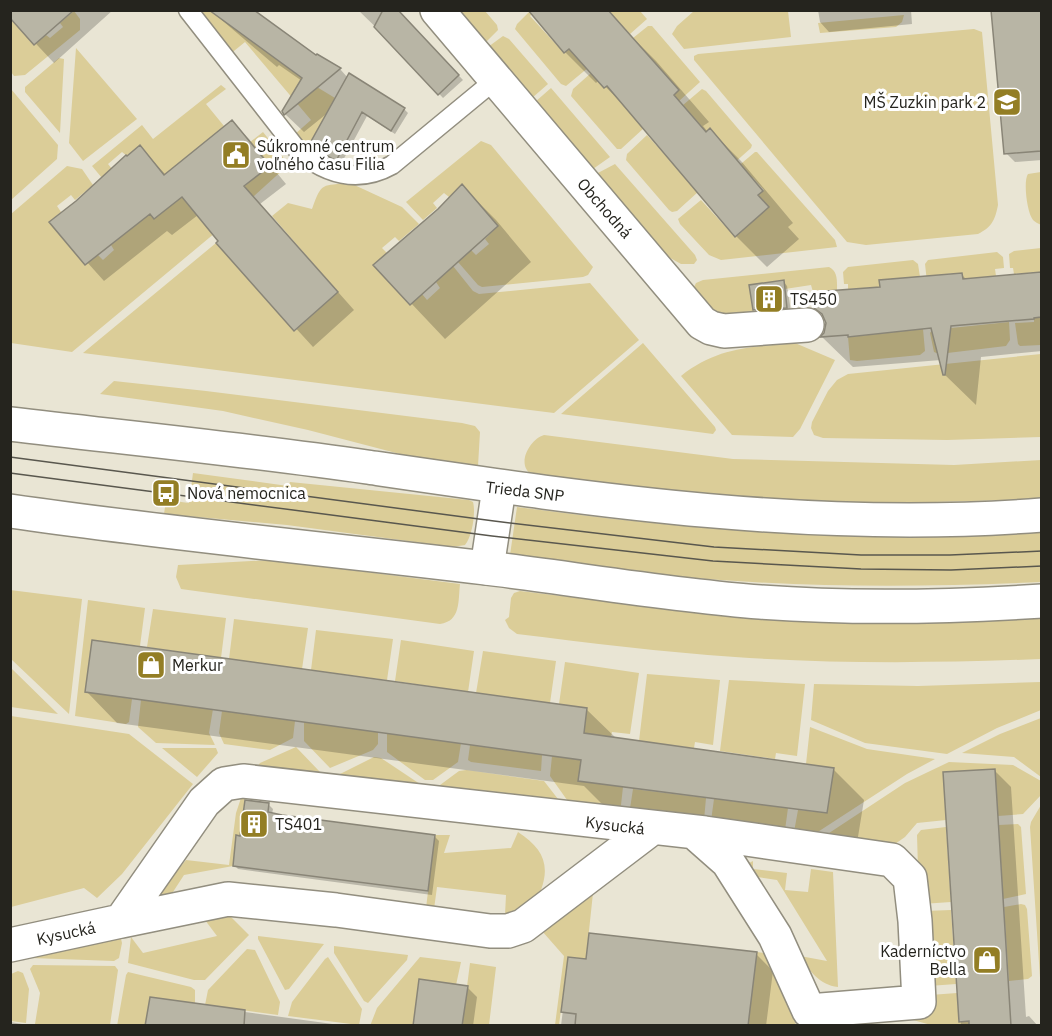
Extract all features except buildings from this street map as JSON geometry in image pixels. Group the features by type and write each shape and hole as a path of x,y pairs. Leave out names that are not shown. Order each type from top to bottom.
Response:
{"street":[{"name":"Obchodná","path":"437,10 702,323 724,332 807,325"},
{"name":"Trieda SNP","path":"16,421 365,467 499,488 672,509 778,517 872,520 986,520 1041,515"},
{"path":"487,568 499,488"},
{"path":"12,512 760,602 873,606 1041,601"},
{"name":"Kysucká","path":"121,921 204,802 224,784 235,782 243,781 652,828"},
{"path":"652,828 694,832 892,860 910,878 920,1002 810,1018 775,936 728,862 694,832"},
{"name":"Kysucká","path":"10,945 228,899 336,910 490,931 508,931 523,926 652,828"}],"lane":[{"path":"188,10 299,152 321,169 334,173 364,176 392,165 495,80"}],"shaded area":[{"path":"592,10 640,11 647,19 630,34"},
{"path":"74,11 80,19 80,30 25,75 14,76 11,72 10,18 34,45 46,35 50,38 63,27 60,23"},
{"path":"192,11 211,11 302,78 335,98 308,147 295,134 311,120 245,42 229,55"},
{"path":"457,11 485,11 497,25 498,30 485,43"},
{"path":"530,11 532,14 530,16 564,53 572,47 589,67 566,86 561,84 515,29"},
{"path":"694,11 788,11 791,37 684,49 672,34 677,26"},
{"path":"904,15 902,22 896,27 820,33 818,23"},
{"path":"648,26 652,26 700,82 679,101 674,95 679,90 633,38"},
{"path":"974,29 982,32 998,205 992,222 987,229 978,234 866,245 847,242 694,60 694,56 698,54"},
{"path":"503,36 509,39 548,84 532,98 488,47"},
{"path":"76,48 137,119 83,161 69,143"},
{"path":"59,58 64,59 60,133 25,92 25,87"},
{"path":"591,73 604,88 607,86 644,128 621,149 617,149 571,96 573,89"},
{"path":"221,85 226,89 206,104 224,126 164,175 140,145 127,156 122,152 108,164 112,169 102,178 92,166 142,125 153,139"},
{"path":"551,88 610,157 593,169 535,102"},
{"path":"11,89 58,145 57,159 11,200"},
{"path":"702,89 752,145 733,164 727,149 710,128 706,132 683,105"},
{"path":"263,132 283,157 286,167 242,207 233,196 269,166 250,142"},
{"path":"647,135 698,192 677,211 669,210 626,160 627,154"},
{"path":"481,141 491,145 593,267 588,275 482,287 458,262 471,250 476,255 489,244 485,239 498,226 463,185 449,197 444,193 433,203 437,208 423,220 406,202"},
{"path":"755,152 835,240 837,247 721,260 709,255 680,224 678,219 701,200 735,237 769,207 758,195 764,190 753,178 748,181 736,168"},
{"path":"615,164 695,255 697,260 694,264 681,264 663,254 596,174"},
{"path":"67,166 82,169 93,185 75,200 71,195 57,206 61,212 49,222 85,265 98,255 103,260 114,250 111,245 150,214 154,219 167,209 178,192 203,223 215,233 72,352 11,343 11,214"},
{"path":"1042,172 1041,225 1031,216 1026,190 1028,174"},
{"path":"350,183 402,207 419,224 399,241 395,237 382,248 387,253 373,265 410,305 422,294 427,300 440,288 436,282 453,266 473,291 479,294 590,283 639,340 554,413 83,353 216,243 295,331 338,292 272,216 288,203 312,209 321,189 328,185"},
{"path":"1041,248 1041,272 1014,274 1013,268 1010,268 1009,254 1014,251"},
{"path":"997,252 1003,257 1004,268 995,269 996,276 963,279 962,273 946,274 927,282 925,264 928,260"},
{"path":"913,260 918,264 920,277 880,287 848,289 848,284 844,284 843,272 848,267"},
{"path":"829,267 835,274 837,290 813,292 811,285 785,289 783,280 750,285 754,313 788,308 788,318 768,320 714,313 694,287 696,283 703,280"},
{"path":"1041,317 1041,345 1020,346 1015,323 1034,322 1034,318"},
{"path":"1009,322 1010,340 1006,346 939,354 934,352 930,333 932,330"},
{"path":"923,329 925,351 920,355 850,360 848,337"},
{"path":"643,343 715,427 713,434 561,414"},
{"path":"795,343 835,360 800,429 793,437 732,435 681,376 694,366 721,354 735,350"},
{"path":"1041,354 1041,437 947,440 823,438 814,435 811,428 828,391 837,380 848,374"},
{"path":"114,381 475,426 480,432 478,466 423,460 223,411 100,394"},
{"path":"544,435 733,459 954,465 1041,460 1041,499 861,504 681,495 531,474 525,464 527,452 534,441"},
{"path":"193,473 288,486 290,482 469,500 473,502 474,507 473,525 465,545 453,547 287,525 164,514 166,500 189,503"},
{"path":"517,507 648,522 779,533 910,537 1041,532 1042,582 848,586 751,582 618,570 510,555"},
{"path":"272,560 460,584 457,609 452,619 440,624 181,589 176,577 178,565"},
{"path":"10,590 82,599 69,714 11,659"},
{"path":"520,591 711,614 1041,616 1041,659 812,661 653,650 517,634 509,628 505,620 509,617 511,598 514,593"},
{"path":"88,600 145,608 140,646 92,640 85,692 132,699 129,722 126,724 75,716"},
{"path":"153,609 226,618 221,658 147,647"},
{"path":"234,619 308,628 302,669 229,659"},
{"path":"316,630 393,639 387,680 311,670"},
{"path":"401,640 474,651 468,692 395,681"},
{"path":"483,651 556,661 550,703 476,693"},
{"path":"565,662 639,673 630,734 612,732 611,737 584,733 587,708 559,704"},
{"path":"11,668 58,714 11,707"},
{"path":"647,674 720,680 713,745 695,742 694,748 639,741"},
{"path":"729,680 805,684 797,756 776,753 775,759 720,751"},
{"path":"1041,682 1041,710 997,728 947,754 865,743 811,720 814,684 918,686"},
{"path":"141,700 213,709 209,733 215,745 156,743 138,727"},
{"path":"222,711 295,721 293,738 270,750 224,744 219,733"},
{"path":"11,716 129,734 193,784 122,874 97,898 84,888 11,907"},
{"path":"1041,718 1041,777 1014,757 962,753 1000,734"},
{"path":"304,722 378,732 378,744 373,750 330,768 304,741"},
{"path":"810,727 867,749 935,759 907,774 810,837 794,832 798,810 827,813 833,768 806,764"},
{"path":"387,733 461,743 458,762 433,780 425,780 387,752"},
{"path":"470,745 542,755 541,771 471,762 468,760"},
{"path":"296,747 320,772 320,775 256,768 260,763"},
{"path":"162,748 216,748 218,753 197,777"},
{"path":"552,756 581,760 578,781 623,787 620,814 572,807 550,776"},
{"path":"374,757 381,758 420,784 338,778 340,774"},
{"path":"949,762 1013,765 1041,781 1041,795 1023,814 998,816 995,769 943,772 946,820 917,823 905,837 895,844 820,839 905,783"},
{"path":"466,770 544,781 558,799 559,805 436,788 459,771"},
{"path":"633,789 706,798 704,820 629,815"},
{"path":"241,798 245,798 240,835 236,836 233,866 184,875 171,895 161,895 162,889 186,860 229,865 236,813"},
{"path":"714,799 788,808 785,830 711,821"},
{"path":"1041,805 1041,993 1030,827"},
{"path":"1018,824 1021,827 1026,894 1003,899 999,825"},
{"path":"946,827 951,902 922,904 919,902 917,835 921,830"},
{"path":"518,832 538,850 544,864 545,872 541,890 528,907 505,915 506,895 437,887 434,909 426,908 435,835 450,835 444,853 511,848"},
{"path":"753,861 753,869 787,873 785,890 808,892 811,869 833,872 838,987 820,980 803,961 800,956 827,961 777,880 751,876 747,870 749,863"},
{"path":"593,893 586,959 568,957 559,1025 555,1025 564,956 542,931"},
{"path":"1021,904 1027,909 1032,976 1028,979 1009,981 1004,907"},
{"path":"951,910 956,984 929,986 925,911"},
{"path":"226,912 249,935 205,980 194,980 128,963 131,937 143,953 217,936 205,920"},
{"path":"120,935 122,943 119,958 114,961 31,958 28,954"},
{"path":"258,936 324,944 289,989 285,990"},
{"path":"334,946 408,955 407,960 368,1003 364,1001 334,953"},
{"path":"247,949 255,950 280,1002 278,1015 205,1005 208,990"},
{"path":"757,952 772,954 796,1025 748,1026"},
{"path":"328,957 362,1009 359,1025 288,1016 292,1002"},
{"path":"420,957 461,962 456,985 419,980 413,1025 370,1026 377,1008"},
{"path":"470,963 496,967 489,1025 462,1026"},
{"path":"33,965 115,966 118,970 110,1025 35,1024 40,993 30,969"},
{"path":"18,971 23,973 29,989 26,1023 11,1021 11,974"},
{"path":"128,972 191,987 195,990 195,1003 145,1025 117,1026"},
{"path":"957,993 959,1022 969,1021 969,1025 931,1025 913,1020 925,1016 930,995"}],"tram line":[{"path":"10,457 494,521 714,547 861,555 950,555 1042,551"},
{"path":"10,473 492,536 713,561 861,569 951,570 1042,566"}],"place":[{"name":"MŠ Zuzkin park 2","path":"1007,102"},
{"name":"Súkromné centrum voľného času Filia","path":"236,155"},
{"name":"TS450","path":"769,299"},
{"name":"Nová nemocnica","path":"166,493"},
{"name":"Merkur","path":"151,665"},
{"name":"TS401","path":"254,824"},
{"name":"Kaderníctvo Bella","path":"987,960"}]}
